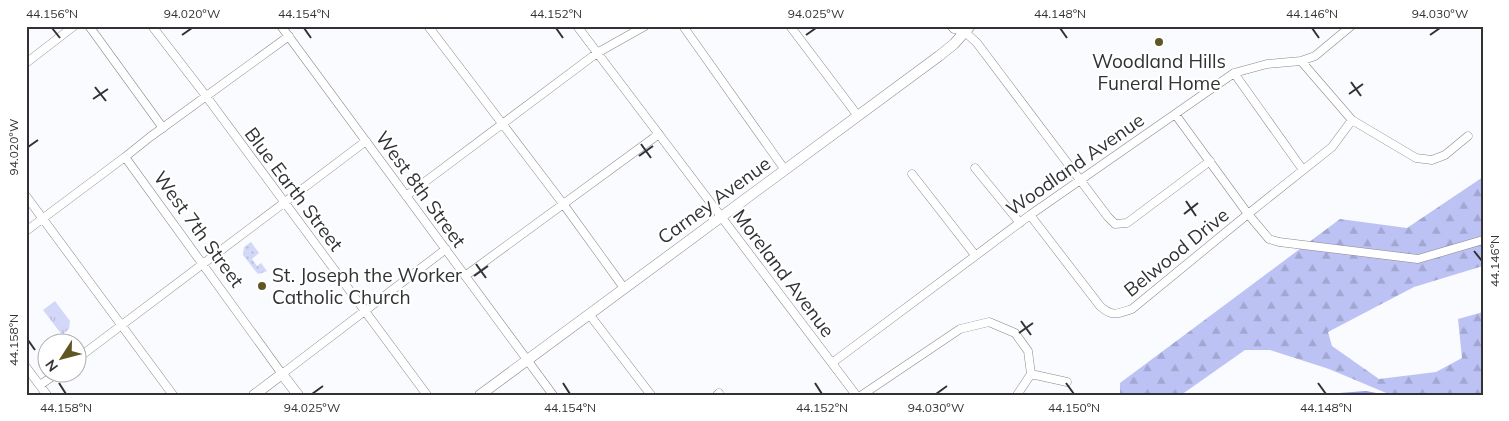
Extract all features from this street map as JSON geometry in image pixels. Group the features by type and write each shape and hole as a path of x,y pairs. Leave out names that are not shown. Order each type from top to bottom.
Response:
{"main road":[{"name":"Carney Avenue","path":"480,395 939,56 968,29"},
{"path":"254,395 282,374"},
{"name":"West 7th Street","path":"282,374 298,395"}],"street":[{"path":"26,63 74,26"},
{"path":"89,26 163,128"},
{"name":"Blue Earth Street","path":"152,26 427,395"},
{"name":"West 8th Street","path":"282,26 553,395"},
{"path":"428,26 564,205 624,288"},
{"name":"Moreland Avenue","path":"577,26 856,395"},
{"path":"406,196 597,53 646,26"},
{"path":"683,26 785,170"},
{"path":"790,26 858,116"},
{"path":"951,26 954,29 968,29 1108,217 1116,224 1127,223 1210,161"},
{"name":"Woodland Avenue","path":"832,363 1030,215 1234,73 1267,64 1300,62 1315,56 1351,26"},
{"path":"26,231 125,158 150,137 289,36"},
{"path":"1300,62 1352,120 1416,158 1432,160 1444,155 1468,136"},
{"path":"1234,73 1303,170"},
{"path":"1175,114 1248,214 1269,239 1279,242 1411,258 1418,258 1483,240"},
{"name":"Belwood Drive","path":"1030,215 1100,306 1108,313 1118,314 1132,309 1332,147 1352,120"},
{"path":"465,276 659,134"},
{"path":"88,351 366,141"},
{"name":"West 7th Street","path":"125,158 282,374"},
{"path":"975,168 1020,223"},
{"path":"912,174 975,255"},
{"path":"26,196 173,395"},
{"path":"282,374 446,250"},
{"path":"589,314 650,395"},
{"path":"862,395 960,329 989,322 1015,333 1028,351 1031,374 1017,395"},
{"path":"26,367 47,395"},
{"path":"1031,374 1067,382"}],"green space":[{"path":"1483,177 1483,266 1414,287 1328,332 1332,346 1379,379 1436,372 1462,358 1458,319 1483,312 1483,395 1391,395 1329,369 1270,350 1245,350 1181,395 1120,395 1120,383 1340,219 1407,228"},
{"path":"251,242 259,253 252,259 257,266 261,263 267,271 257,273 243,255 244,247"},
{"path":"55,301 70,321 69,329 61,334 43,310"}],"water":[{"path":"1366,391 1387,395 1312,395"}],"place":[{"name":"Woodland Hills Funeral Home","path":"1159,42"},
{"name":"St. Joseph the Worker Catholic Church","path":"262,286"}]}
